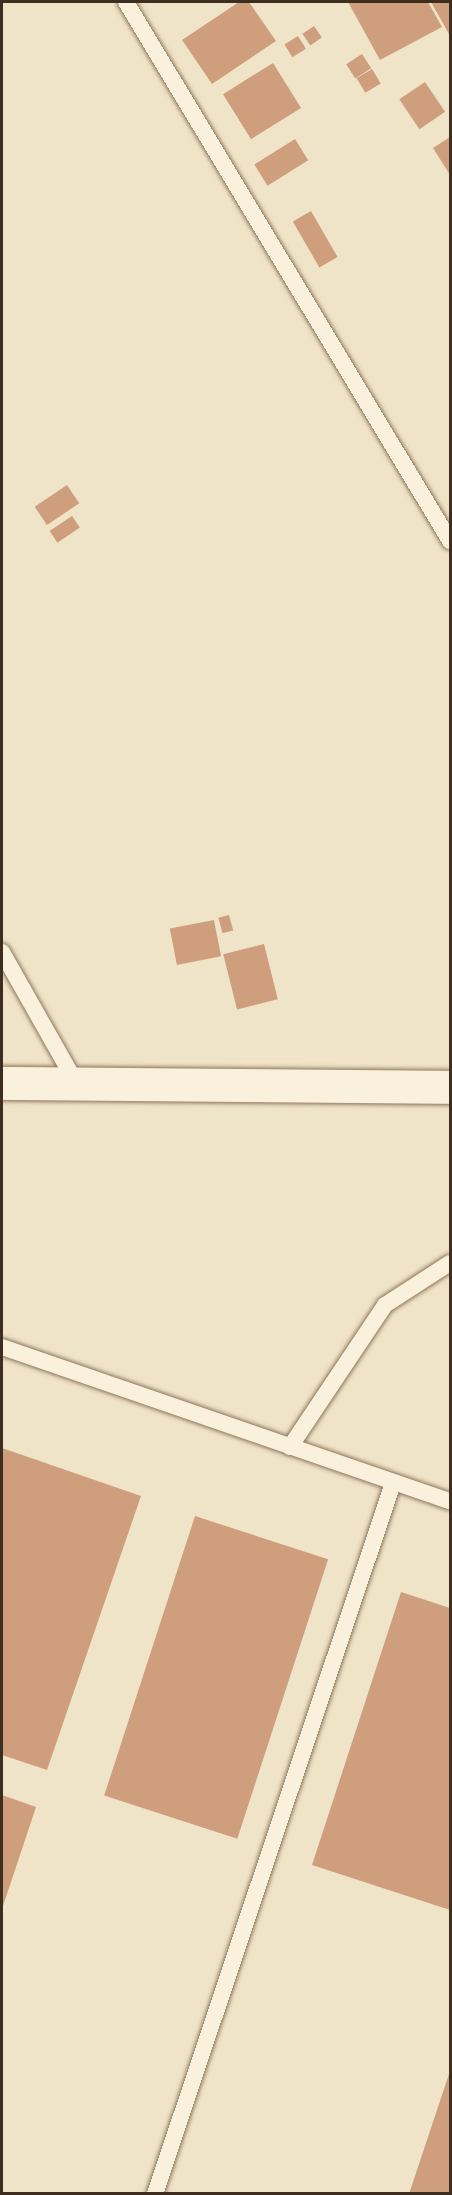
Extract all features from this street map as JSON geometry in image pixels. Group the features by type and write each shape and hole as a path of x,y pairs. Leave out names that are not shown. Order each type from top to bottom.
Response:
{"street":[{"path":"2,1083 450,1087"}],"lane":[{"path":"126,2 450,541"},
{"path":"2,952 76,1083"},
{"path":"290,1447 385,1305 450,1263"},
{"path":"2,1347 450,1501"},
{"path":"155,2193 393,1483"}],"building":[{"path":"239,2 249,2 276,41 212,84 182,40"},
{"path":"348,2 428,2 442,27 380,60"},
{"path":"431,2 450,2 450,36 444,25"},
{"path":"314,26 322,38 310,45 302,34"},
{"path":"298,36 306,49 292,57 284,44"},
{"path":"362,54 371,68 355,79 346,64"},
{"path":"273,63 301,108 251,139 223,94"},
{"path":"372,69 381,84 365,93 357,78"},
{"path":"425,82 445,112 419,129 399,99"},
{"path":"450,137 450,175 433,148"},
{"path":"295,139 308,160 268,186 254,164"},
{"path":"311,211 338,257 319,267 293,222"},
{"path":"67,485 79,503 47,525 35,507"},
{"path":"72,516 80,528 57,543 50,531"},
{"path":"229,915 233,930 223,933 218,918"},
{"path":"214,920 221,956 177,965 170,929"},
{"path":"264,944 278,999 237,1009 223,954"},
{"path":"2,1448 141,1496 47,1770 2,1755"},
{"path":"195,1516 328,1559 237,1839 104,1796"},
{"path":"401,1592 450,1608 450,1910 312,1865"},
{"path":"2,1795 36,1807 2,1909"},
{"path":"450,2071 450,2194 409,2194"}]}
